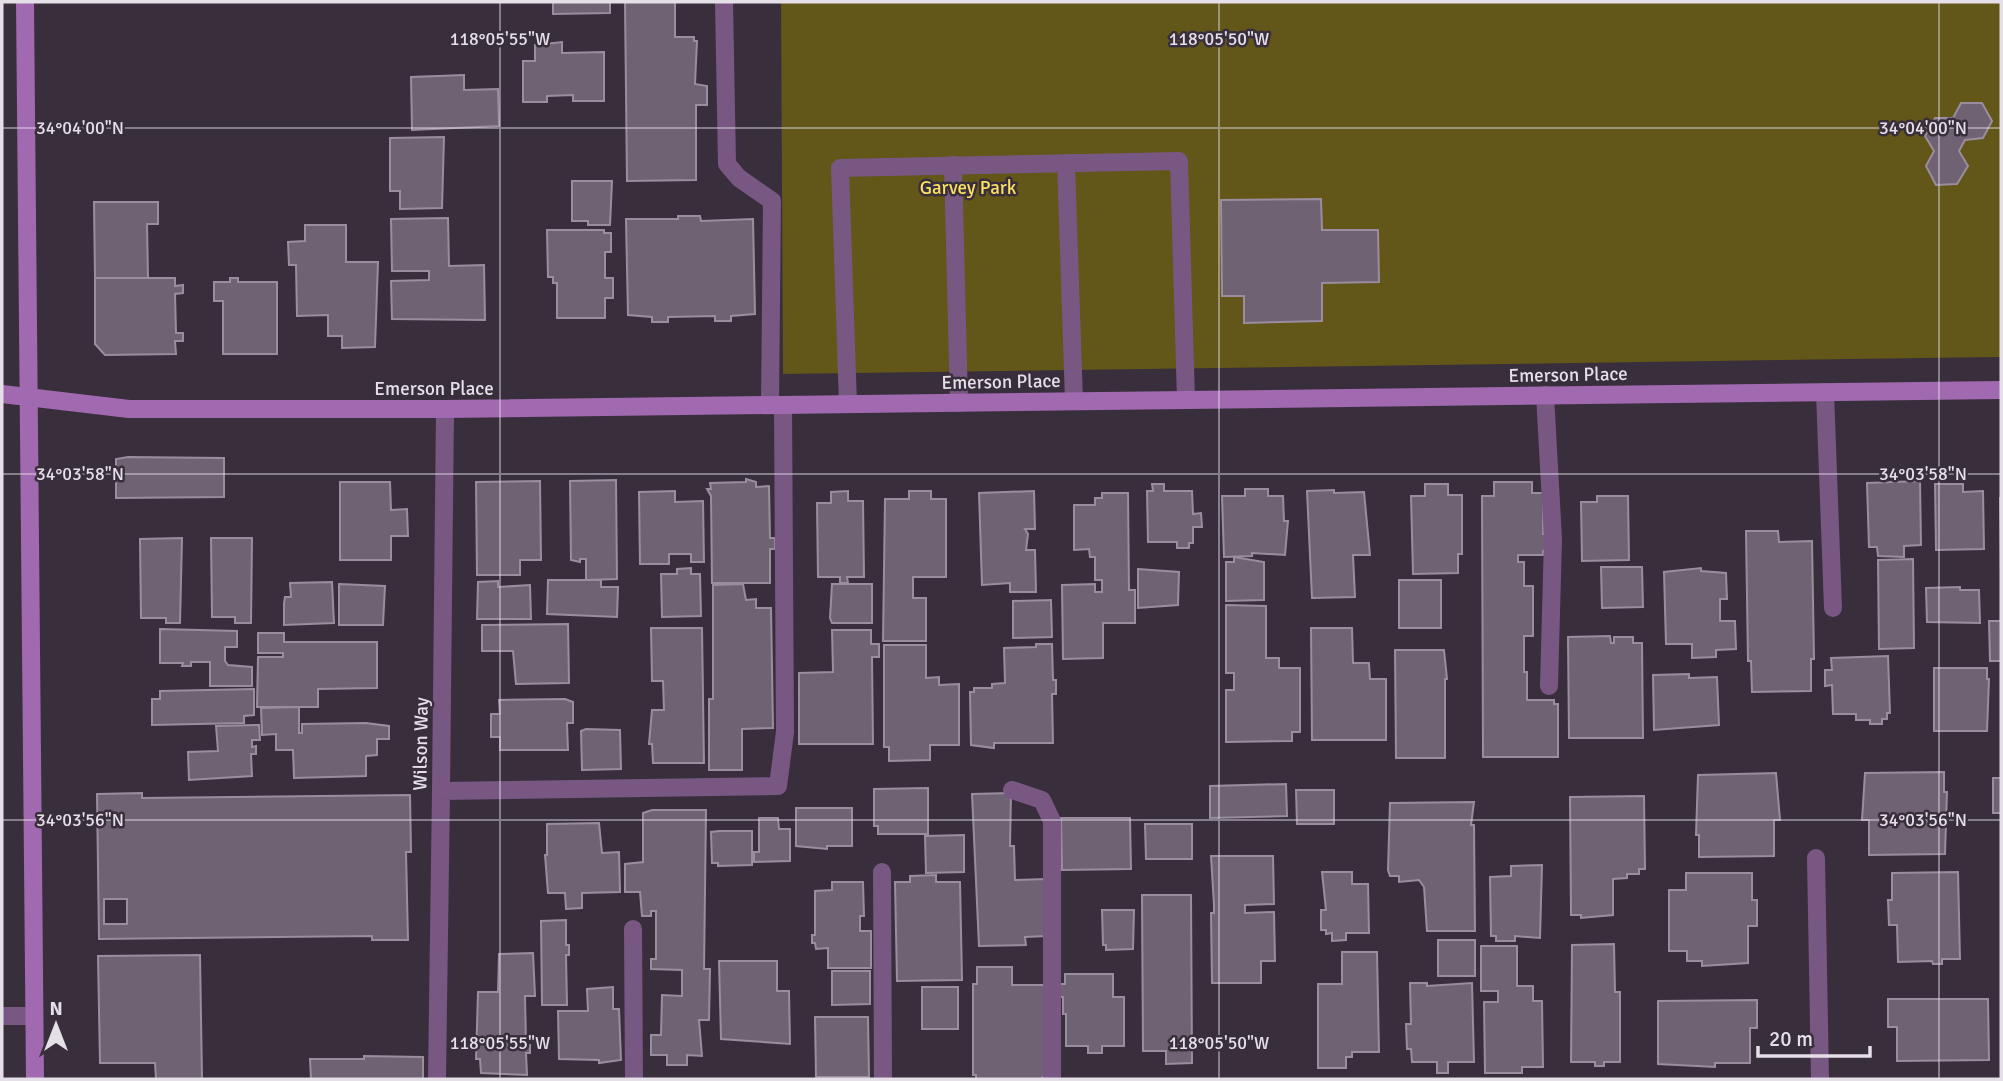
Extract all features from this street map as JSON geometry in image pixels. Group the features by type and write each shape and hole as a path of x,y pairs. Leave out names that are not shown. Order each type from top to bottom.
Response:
{"street":[{"path":"25,2 35,1079"},
{"path":"441,791 778,786 785,732 772,201 738,178 727,164 724,2"},
{"path":"848,404 840,168 1179,161 1186,400"},
{"path":"1066,163 1074,401"},
{"path":"953,165 959,403"},
{"name":"Emerson Place","path":"2,394 129,409 445,409 2001,390"},
{"path":"1825,392 1833,608"},
{"path":"1545,396 1553,539 1549,685"},
{"name":"Wilson Way","path":"437,1079 445,409"},
{"path":"1012,790 1042,800 1052,821 1052,1079"},
{"path":"1816,858 1820,1079"},
{"path":"882,872 883,1079"},
{"path":"633,929 634,1079"},
{"path":"2,1016 34,1016"}],"green space":[{"name":"Garvey Park","path":"781,2 2001,2 2001,357 783,374"}],"building":[{"path":"553,2 610,2 610,13 553,14"},
{"path":"625,2 675,2 675,37 694,37 694,41 697,41 695,84 707,86 707,105 696,105 696,180 627,181"},
{"path":"562,42 562,53 604,52 604,101 573,101 573,95 547,96 547,102 523,102 523,61 535,61 535,45"},
{"path":"464,75 464,90 498,89 499,126 412,130 411,77"},
{"path":"1961,103 1982,103 1992,121 1983,138 1965,140 1959,151 1968,166 1957,184 1936,185 1926,166 1934,151 1925,136 1935,118 1953,118"},
{"path":"444,137 442,208 400,209 400,191 390,191 390,138"},
{"path":"572,181 612,181 610,225 588,225 588,221 572,221"},
{"path":"1321,199 1322,230 1378,230 1379,282 1322,283 1322,321 1244,323 1244,296 1222,296 1221,200"},
{"path":"94,202 158,202 158,224 147,224 148,278 95,278"},
{"path":"678,216 700,216 701,221 753,219 755,314 731,316 731,321 715,321 715,316 668,317 668,322 652,322 652,317 628,315 626,219 678,219"},
{"path":"448,218 449,266 484,265 485,320 392,319 391,281 429,280 429,271 392,271 391,219"},
{"path":"305,225 346,225 346,262 378,262 375,347 342,348 342,336 328,336 328,315 297,316 296,265 289,265 288,242 305,241"},
{"path":"547,230 604,230 604,233 611,233 611,252 605,252 605,278 613,278 613,298 605,298 605,318 557,318 557,283 553,283 553,277 548,277"},
{"path":"95,278 175,278 175,286 183,285 183,293 175,294 176,333 183,333 183,341 175,341 176,354 105,355 95,344"},
{"path":"230,278 238,278 238,282 277,282 277,354 223,354 223,301 214,301 214,282 230,282"},
{"path":"224,458 224,497 116,498 116,459"},
{"path":"746,479 756,482 756,487 769,486 770,538 775,538 775,549 770,549 770,583 712,583 711,496 707,489 711,489 710,483 746,482"},
{"path":"616,480 617,579 586,580 586,559 580,559 580,562 571,560 570,481"},
{"path":"540,481 541,560 520,560 520,575 477,575 476,482"},
{"path":"1920,481 1921,545 1904,546 1904,557 1878,556 1877,547 1869,547 1867,483"},
{"path":"340,482 390,482 391,510 407,509 408,536 391,536 391,560 340,560"},
{"path":"1494,482 1532,482 1532,493 1543,493 1543,534 1547,534 1547,551 1543,551 1543,555 1518,555 1518,562 1524,562 1524,586 1533,586 1533,636 1524,636 1524,672 1527,672 1527,700 1554,700 1554,704 1558,704 1558,757 1483,757 1482,496 1494,496"},
{"path":"1152,484 1164,484 1164,491 1192,491 1193,514 1201,513 1202,527 1193,527 1193,543 1189,543 1189,548 1177,548 1177,542 1148,542 1147,491 1153,491"},
{"path":"1425,484 1448,484 1448,495 1462,495 1462,554 1458,554 1458,573 1413,574 1411,496 1425,496"},
{"path":"1935,484 1963,484 1963,492 1983,491 1984,549 1936,550"},
{"path":"1245,489 1268,489 1268,496 1283,496 1284,521 1288,521 1285,555 1252,553 1252,556 1224,557 1222,496 1245,496"},
{"path":"1334,490 1334,493 1364,492 1370,555 1353,555 1355,597 1312,598 1307,491"},
{"path":"675,491 675,502 703,501 704,562 691,562 691,554 669,554 669,564 640,564 639,492"},
{"path":"848,491 848,501 863,501 864,577 847,577 848,583 840,583 840,577 818,577 817,503 831,503 831,492"},
{"path":"909,491 931,491 931,499 946,499 946,577 913,577 913,598 926,598 926,641 883,641 885,499 909,499"},
{"path":"1034,491 1035,529 1025,529 1028,534 1026,550 1035,550 1036,592 1010,592 1010,583 982,585 979,493"},
{"path":"1102,493 1128,493 1129,590 1135,590 1135,623 1103,623 1103,658 1063,659 1062,585 1095,584 1095,592 1102,592 1102,580 1095,580 1095,557 1090,557 1089,549 1074,550 1074,505 1095,505 1095,498 1102,498"},
{"path":"1597,496 1628,496 1629,560 1582,561 1581,502 1597,502"},
{"path":"2000,498 2001,498 2001,575"},
{"path":"1746,531 1778,531 1779,542 1812,541 1814,659 1811,659 1811,691 1752,692 1751,661 1748,661"},
{"path":"182,538 180,623 166,623 166,618 141,618 140,539"},
{"path":"211,538 252,538 251,623 235,623 235,617 212,617"},
{"path":"1234,557 1264,562 1264,600 1226,601 1226,562 1234,562"},
{"path":"1913,559 1914,648 1879,649 1878,560"},
{"path":"1601,567 1642,567 1643,607 1602,608"},
{"path":"691,568 691,574 700,574 701,616 662,617 661,574 677,574 677,569"},
{"path":"1701,568 1701,571 1726,573 1727,599 1720,599 1720,621 1735,621 1736,649 1716,650 1716,657 1692,658 1692,644 1666,644 1664,572"},
{"path":"1138,569 1179,572 1178,605 1138,608"},
{"path":"548,580 601,580 601,587 618,587 617,617 547,614"},
{"path":"1399,580 1441,580 1441,628 1399,628"},
{"path":"498,581 498,587 530,585 531,619 477,619 478,582"},
{"path":"332,582 334,623 284,625 284,603 285,597 291,597 290,583"},
{"path":"339,584 385,586 383,625 339,625"},
{"path":"743,584 746,600 756,599 756,608 771,608 773,728 742,729 742,770 709,770 709,699 713,699 713,585"},
{"path":"832,584 872,584 872,623 832,623"},
{"path":"1960,587 1960,590 1979,590 1980,623 1927,622 1926,588"},
{"path":"1051,600 1052,637 1013,638 1013,601"},
{"path":"1226,605 1266,606 1266,658 1279,658 1279,668 1300,668 1300,732 1292,732 1292,741 1226,742 1226,690 1234,690 1234,673 1226,673"},
{"path":"1989,621 2001,621 2001,661 1990,661"},
{"path":"568,624 569,683 516,684 513,651 482,651 482,625"},
{"path":"651,628 702,628 704,763 653,763 652,744 649,744 652,710 664,710 663,681 652,681"},
{"path":"1311,628 1352,628 1353,663 1369,663 1370,679 1386,679 1386,740 1312,740"},
{"path":"160,629 237,631 237,647 225,647 225,661 228,665 252,667 252,686 210,686 210,662 191,662 191,666 182,666 183,663 160,663"},
{"path":"832,630 871,630 871,644 879,644 879,657 872,657 873,744 799,744 799,673 833,672"},
{"path":"258,633 284,633 284,642 377,642 377,688 318,689 318,707 257,707 258,657 283,657 283,653 258,653"},
{"path":"1610,636 1611,643 1614,643 1614,637 1633,637 1633,643 1642,643 1643,738 1569,738 1568,637"},
{"path":"1036,644 1052,644 1053,680 1056,680 1056,694 1052,694 1053,743 994,743 994,748 971,745 970,692 974,692 974,688 992,688 992,684 1005,683 1004,648 1036,647"},
{"path":"884,645 926,645 926,678 939,677 939,685 959,684 959,745 930,745 930,760 889,761 889,747 884,747"},
{"path":"1395,650 1444,650 1447,679 1445,758 1396,758"},
{"path":"1888,656 1890,713 1887,713 1887,719 1882,719 1882,724 1870,724 1870,720 1856,720 1856,714 1833,714 1832,685 1825,686 1825,670 1832,670 1831,658"},
{"path":"1934,668 1987,668 1987,731 1934,731"},
{"path":"1689,674 1689,678 1717,677 1719,725 1654,730 1653,675"},
{"path":"254,689 254,715 244,716 244,723 152,725 152,699 160,699 160,691"},
{"path":"565,699 573,702 573,723 567,723 568,750 500,750 500,737 491,737 491,714 500,714 499,700"},
{"path":"299,707 299,733 302,733 302,724 366,723 389,726 389,739 377,739 377,755 366,756 366,776 294,778 293,750 276,750 276,734 262,735 261,708"},
{"path":"259,725 260,740 252,740 252,747 256,746 256,754 251,754 252,776 189,780 188,752 218,751 216,726"},
{"path":"620,730 621,769 582,770 581,731"},
{"path":"1944,772 1944,792 1947,792 1945,854 1869,855 1869,820 1862,820 1865,773"},
{"path":"1776,773 1780,820 1774,820 1774,856 1699,857 1699,835 1696,835 1698,775"},
{"path":"1993,778 2001,778 2001,813 1993,813"},
{"path":"1286,784 1287,816 1210,818 1210,786"},
{"path":"928,788 928,834 878,834 878,826 874,826 874,789"},
{"path":"1296,790 1334,790 1334,824 1297,824"},
{"path":"142,793 142,798 410,795 411,852 406,852 408,940 372,940 372,936 99,939 97,794","holes":["104,899 127,899 127,924 104,924"]},
{"path":"1011,793 1010,846 1014,846 1015,880 1046,879 1047,936 1025,937 1026,945 979,946 972,794"},
{"path":"1644,796 1645,869 1639,869 1639,874 1627,874 1627,878 1613,879 1613,915 1581,918 1581,915 1571,915 1570,797"},
{"path":"1474,802 1471,825 1474,825 1475,931 1427,931 1424,887 1419,880 1399,882 1399,876 1390,876 1388,870 1390,803"},
{"path":"796,808 852,808 852,846 827,846 827,849 796,846"},
{"path":"652,810 706,810 704,969 710,969 709,1020 699,1020 702,1056 687,1055 687,1065 667,1065 667,1055 651,1055 651,1035 661,1035 662,995 682,996 682,970 651,969 651,959 656,959 656,911 651,911 651,916 642,916 640,892 625,892 625,864 643,862 643,813"},
{"path":"759,818 778,818 779,829 790,829 790,861 754,862 754,852 759,852"},
{"path":"1061,818 1130,818 1131,869 1062,870"},
{"path":"599,823 602,853 619,852 620,892 582,893 582,908 566,909 565,893 548,893 545,855 547,824"},
{"path":"1145,824 1192,824 1192,859 1146,859"},
{"path":"752,831 752,865 718,866 718,863 712,863 711,832"},
{"path":"964,835 964,872 926,873 925,836"},
{"path":"1211,856 1273,856 1274,904 1245,905 1245,913 1274,912 1275,961 1261,961 1261,983 1212,983 1211,913 1214,913 1214,905"},
{"path":"1542,865 1540,938 1515,936 1515,941 1496,941 1496,936 1491,936 1490,877 1511,876 1511,866"},
{"path":"1322,872 1352,872 1352,884 1368,884 1369,933 1346,933 1346,940 1332,941 1332,933 1326,934 1326,930 1321,930 1321,910 1326,910"},
{"path":"1958,872 1960,959 1942,959 1942,964 1933,964 1932,961 1898,962 1897,925 1889,925 1888,900 1892,900 1892,873"},
{"path":"1686,873 1752,873 1752,900 1757,900 1757,926 1748,926 1748,963 1702,966 1702,961 1687,961 1687,951 1669,951 1669,890 1686,890"},
{"path":"936,875 936,882 960,882 962,980 897,981 895,882 910,882 910,876"},
{"path":"832,882 863,882 864,916 860,916 860,931 871,931 871,968 828,968 828,948 816,949 815,943 812,943 812,935 815,935 815,891 832,890"},
{"path":"1142,895 1191,895 1192,1063 1166,1064 1166,1051 1143,1051"},
{"path":"1102,910 1134,910 1133,949 1106,950 1106,945 1103,945"},
{"path":"566,920 566,945 569,945 569,955 566,955 567,1005 542,1005 541,921"},
{"path":"1438,940 1475,940 1475,976 1438,976"},
{"path":"1614,944 1615,992 1620,992 1620,1062 1604,1062 1604,1066 1595,1066 1595,1062 1571,1062 1572,945"},
{"path":"1481,946 1517,946 1517,986 1533,986 1533,1001 1542,1001 1543,1067 1522,1067 1522,1073 1485,1073 1484,1002 1498,1002 1498,991 1481,991"},
{"path":"1342,952 1377,952 1379,1052 1352,1052 1352,1057 1346,1057 1346,1068 1318,1068 1318,984 1342,984"},
{"path":"533,953 535,996 525,996 526,1045 530,1045 530,1053 526,1053 527,1075 481,1073 480,1059 476,1059 478,992 498,992 499,954"},
{"path":"200,955 202,1079 156,1079 155,1063 100,1063 98,956"},
{"path":"719,961 777,961 777,991 789,991 790,1044 721,1039"},
{"path":"977,967 1012,967 1012,985 1044,985 1044,1076 1041,1079 976,1079 976,1075 973,1075 973,984 977,984"},
{"path":"832,971 870,971 870,1004 832,1005"},
{"path":"1065,974 1113,974 1113,997 1124,997 1124,1046 1102,1046 1102,1053 1088,1053 1088,1046 1066,1046 1066,1014 1063,1014 1063,997 1060,997 1060,984 1065,984"},
{"path":"1410,983 1427,983 1427,986 1472,983 1474,1062 1448,1062 1448,1073 1437,1073 1437,1062 1412,1062 1411,1049 1407,1049 1406,1024 1411,1024"},
{"path":"613,987 613,1009 619,1009 621,1060 599,1063 599,1060 559,1059 558,1011 588,1011 587,989"},
{"path":"922,987 958,987 958,1029 922,1029"},
{"path":"1888,999 1988,999 1989,1060 1897,1061 1897,1027 1888,1027"},
{"path":"1757,1000 1757,1028 1750,1028 1750,1063 1715,1063 1715,1067 1658,1064 1658,1001"},
{"path":"815,1017 868,1017 869,1077 816,1077"},
{"path":"364,1056 423,1057 423,1079 311,1079 310,1059 364,1059"}]}
